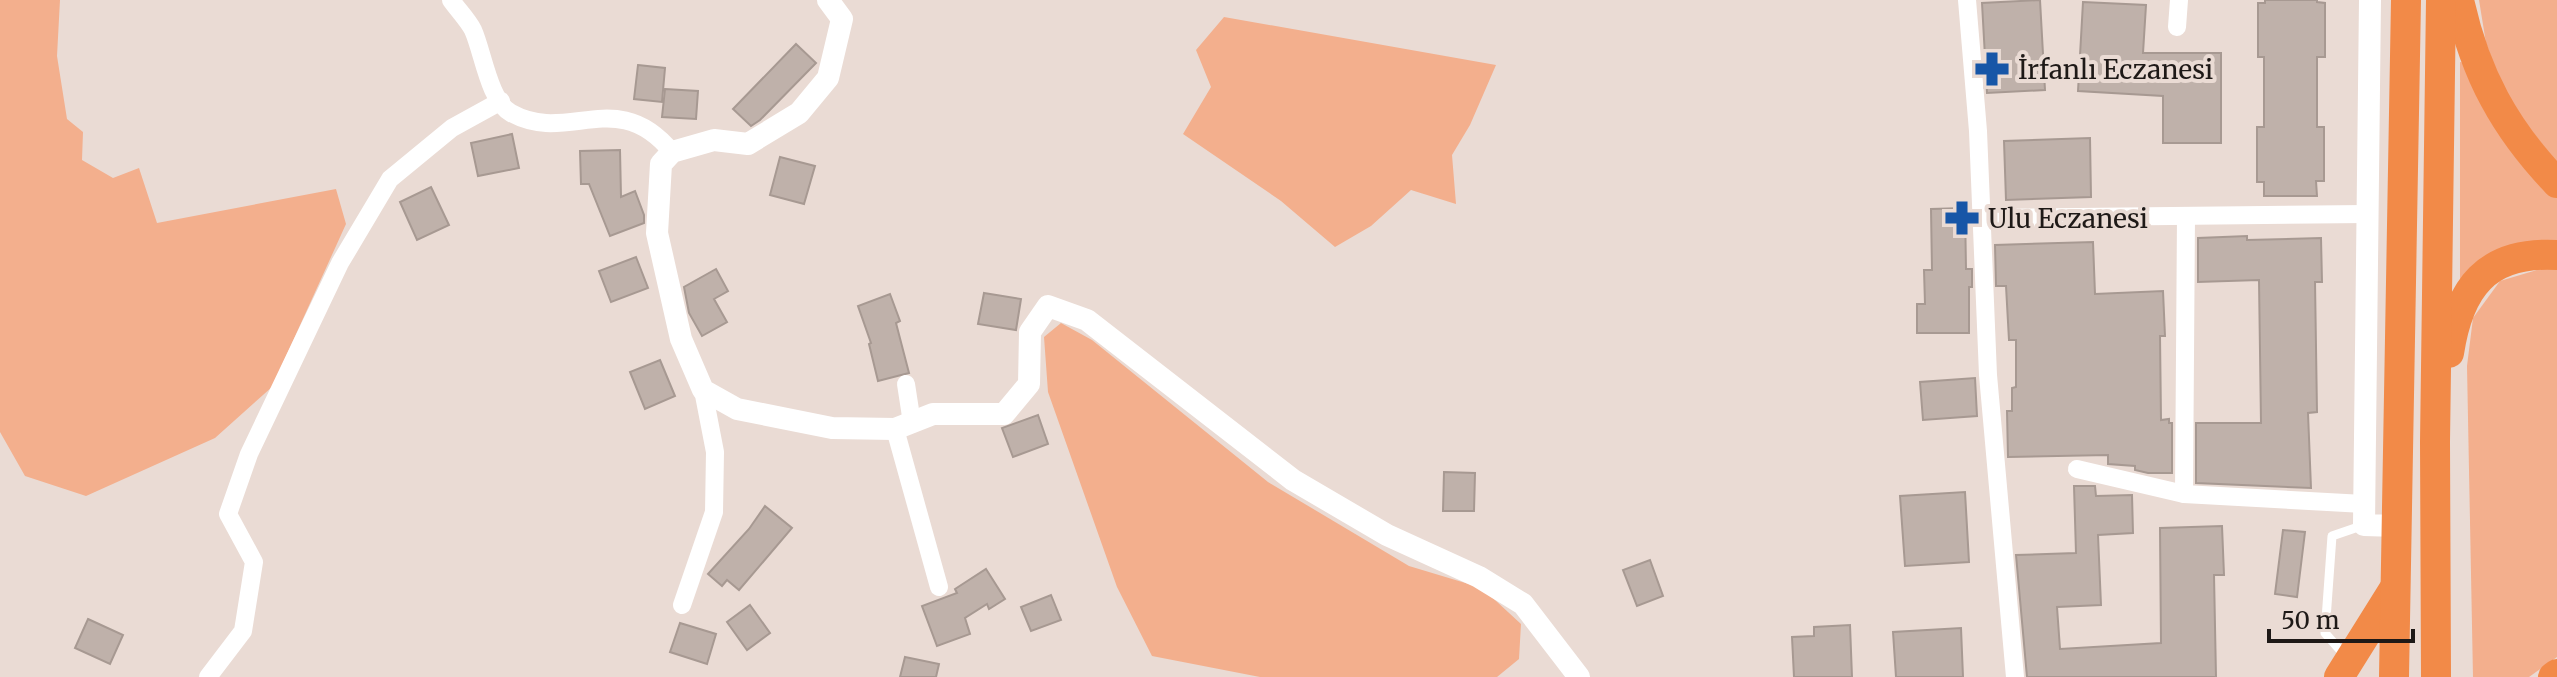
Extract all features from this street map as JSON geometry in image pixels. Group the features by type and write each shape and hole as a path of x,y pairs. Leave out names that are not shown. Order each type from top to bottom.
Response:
{"highway":[{"path":"2394,677 2406,0"},
{"path":"2436,677 2435,442 2441,0"},
{"path":"2459,0 2468,38 2485,84 2514,134 2557,183"},
{"path":"2435,442 2450,346 2465,296 2480,278 2504,263 2534,255 2557,255"},
{"path":"2344,669 2395,588"}],"street":[{"path":"451,0 472,29 490,85 509,113 539,123 626,118 659,137 672,152"},
{"path":"682,605 714,512 715,452 703,390 681,339 657,233 661,164 672,152 714,140 748,144 799,113 828,78 842,19 828,0"},
{"path":"1967,0 1978,131 1988,375 2015,677"},
{"path":"2177,27 2179,0"},
{"path":"2364,515 2370,0"},
{"path":"208,677 243,631 254,562 228,514 249,454 340,263 390,179 452,128 501,101"},
{"path":"1982,218 2367,214"},
{"path":"2184,494 2186,216"},
{"path":"703,390 737,409 832,428 903,426 933,414 1004,414 1029,384 1030,332 1048,306 1087,320 1293,480 1387,535 1479,577 1523,604 1579,677"},
{"path":"906,384 903,426 939,587"},
{"path":"2077,469 2184,494 2364,515 2397,526"}],"lane":[{"path":"2344,669 2325,633 2332,536 2364,515"}],"shaded area":[{"path":"0,0 60,0 57,56 67,119 83,132 82,160 113,178 139,168 157,223 336,189 346,224 272,387 215,438 86,496 25,476 0,432"},
{"path":"2479,0 2557,0 2557,163 2506,98 2486,43"},
{"path":"1224,17 1496,65 1470,125 1452,155 1456,204 1411,190 1371,226 1335,247 1281,201 1183,134 1211,87 1196,50"},
{"path":"2460,62 2466,63 2557,196 2557,245 2460,282"},
{"path":"2547,267 2557,269 2557,657 2529,677 2473,677 2467,366 2473,318 2500,281"},
{"path":"1061,323 1092,340 1268,482 1409,566 1482,588 1521,624 1519,659 1497,677 1260,677 1152,656 1117,587 1048,392 1044,337"}],"building":[{"path":"2040,0 2045,90 1987,93 1982,3"},
{"path":"2265,0 2317,0 2325,3 2325,57 2317,57 2317,127 2324,127 2324,181 2316,181 2317,196 2264,196 2264,182 2257,182 2257,127 2264,127 2264,57 2258,57 2258,3 2265,3"},
{"path":"2083,2 2146,5 2143,53 2221,53 2221,143 2163,143 2163,96 2078,91"},
{"path":"796,44 816,63 751,126 733,109"},
{"path":"638,65 665,68 662,102 634,99"},
{"path":"665,89 698,91 696,119 662,117"},
{"path":"512,134 519,168 478,176 471,143"},
{"path":"2090,138 2091,197 2006,200 2004,141"},
{"path":"620,150 621,197 635,191 644,223 610,236 589,184 581,184 580,151"},
{"path":"780,157 815,166 804,204 770,195"},
{"path":"431,187 449,225 417,240 400,202"},
{"path":"1965,208 1966,269 1972,269 1969,333 1917,333 1917,304 1925,304 1924,270 1932,270 1931,209"},
{"path":"2247,236 2247,240 2321,238 2322,282 2315,282 2317,412 2308,413 2311,488 2196,483 2196,423 2261,423 2259,280 2198,282 2198,238"},
{"path":"2093,242 2095,294 2163,291 2165,336 2160,336 2161,420 2169,419 2172,423 2172,473 2148,473 2135,470 2135,466 2108,464 2108,455 2008,457 2007,411 2012,411 2012,388 2016,387 2016,340 2009,340 2006,286 1996,286 1995,245"},
{"path":"636,257 648,288 611,302 599,271"},
{"path":"716,269 728,291 714,299 727,322 702,336 689,313 684,287"},
{"path":"984,293 1021,299 1016,330 978,324"},
{"path":"890,294 900,321 896,323 909,373 878,381 871,343 858,306"},
{"path":"660,360 675,396 645,409 630,372"},
{"path":"1975,378 1977,416 1923,420 1920,382"},
{"path":"1038,415 1048,444 1013,457 1002,428"},
{"path":"1444,472 1475,473 1474,511 1443,511"},
{"path":"2074,486 2095,486 2096,496 2132,495 2133,533 2098,535 2101,605 2057,607 2060,649 2161,643 2160,528 2222,526 2224,575 2214,575 2216,677 2027,677 2016,555 2076,553"},
{"path":"1965,492 1969,562 1905,566 1900,496"},
{"path":"765,506 792,528 739,590 727,580 722,586 708,574 749,529"},
{"path":"2283,530 2305,532 2297,597 2275,594"},
{"path":"1650,560 1663,596 1637,606 1623,570"},
{"path":"986,569 1005,599 989,609 987,604 965,618 970,634 937,646 922,606 957,593 955,589"},
{"path":"1051,595 1061,620 1031,631 1021,607"},
{"path":"750,605 770,633 747,650 727,622"},
{"path":"88,619 123,635 110,664 75,648"},
{"path":"680,623 716,634 707,664 670,652"},
{"path":"1850,625 1852,677 1794,677 1792,637 1814,636 1814,627"},
{"path":"1961,628 1963,677 1896,677 1893,632"},
{"path":"905,657 939,664 936,677 900,677"}],"place":[{"name":"İrfanlı Eczanesi","path":"1992,69"},
{"name":"Ulu Eczanesi","path":"1962,218"}]}
